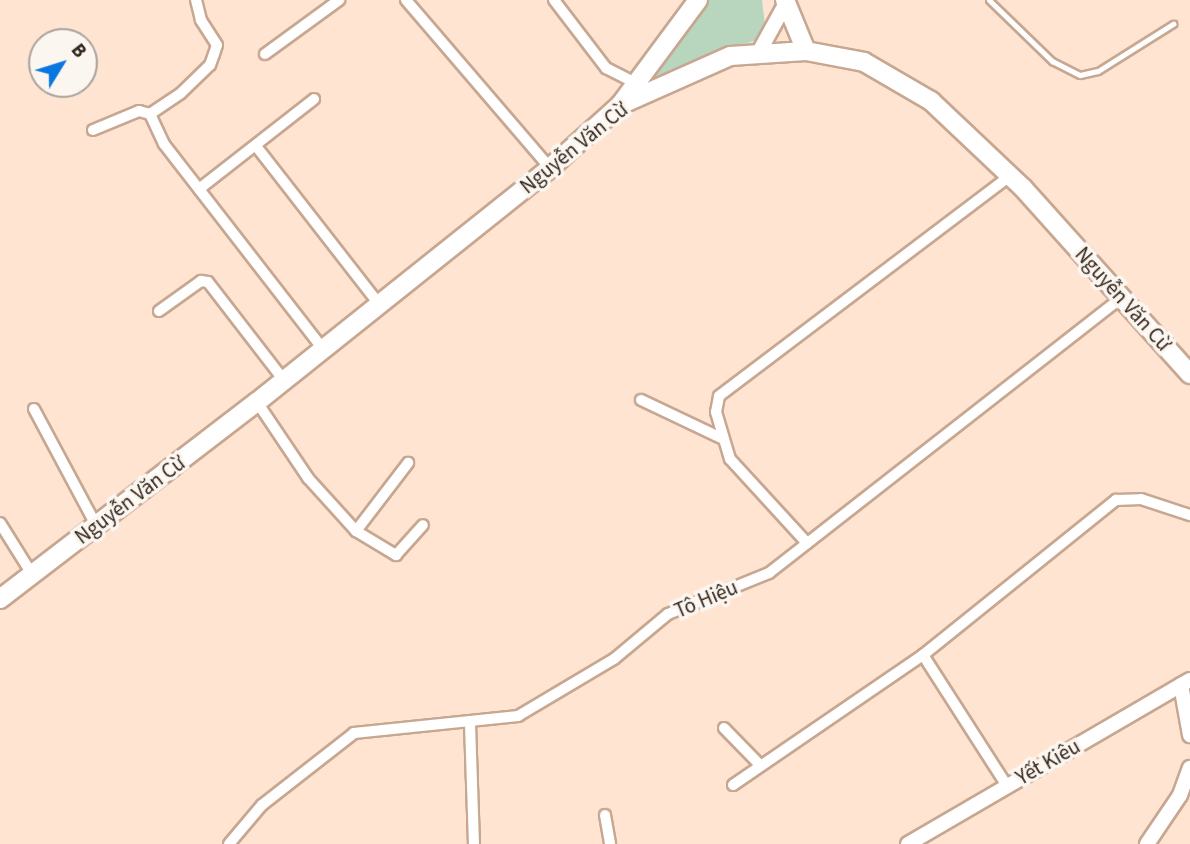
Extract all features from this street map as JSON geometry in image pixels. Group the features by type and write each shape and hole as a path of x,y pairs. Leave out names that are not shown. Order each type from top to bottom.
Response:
{"highway":[{"path":"620,105 634,82 698,0"},
{"path":"786,2 806,51"},
{"name":"Nguyễn Văn Cừ","path":"0,599 257,402 550,168 620,105 730,57 759,52 806,51 863,62 931,101 1010,176 1190,374"}],"street":[{"path":"93,130 139,111 150,114 181,93 210,65 217,45 201,20 197,0"},
{"path":"265,54 338,0"},
{"path":"405,0 550,168"},
{"path":"554,0 606,68 634,82"},
{"path":"759,52 786,2"},
{"path":"199,189 314,99"},
{"path":"150,114 164,144 322,348"},
{"path":"256,146 379,304"},
{"path":"807,543 730,459 721,438 716,412 722,391 1010,176"},
{"path":"159,312 201,281 208,282 283,379"},
{"name":"Tô Hiệu","path":"229,844 262,805 354,733 470,724 530,710 614,659 668,614 769,573 1122,297"},
{"path":"641,400 721,438"},
{"path":"257,402 308,478 356,531 396,555 423,525"},
{"path":"34,409 96,525"},
{"path":"356,531 408,463"},
{"path":"733,785 923,655 1116,500 1141,499 1190,515"},
{"path":"0,523 32,574"},
{"path":"923,655 1007,786"},
{"path":"1185,683 1190,735"},
{"name":"Yết Kiêu","path":"908,844 1185,683"},
{"path":"470,724 474,844"},
{"path":"724,728 761,765"},
{"path":"1147,844 1180,795 1190,768"},
{"path":"605,815 610,844"}],"lane":[{"path":"989,0 1052,61 1080,75 1098,71 1173,24"}],"green space":[{"path":"701,0 762,0 765,25 759,39 645,80"}]}
